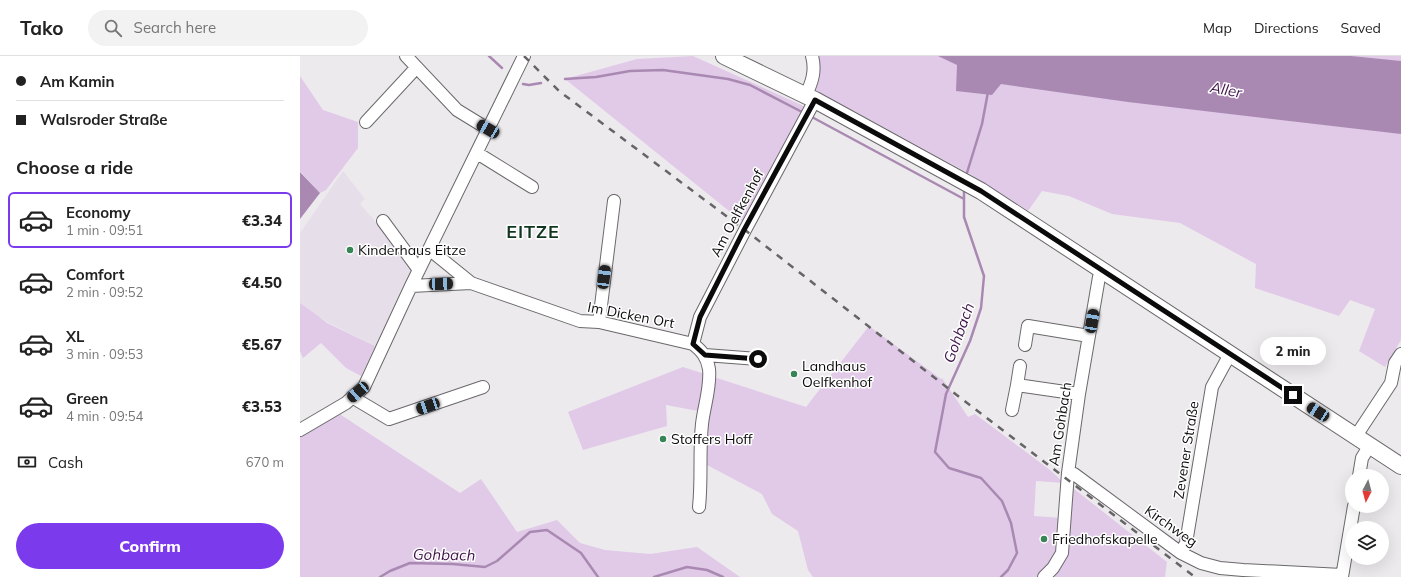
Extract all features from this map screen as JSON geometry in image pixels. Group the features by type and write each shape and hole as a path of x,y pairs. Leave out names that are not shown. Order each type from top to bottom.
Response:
{"main road":[{"path":"724,56 981,191 1401,466"}],"street":[{"path":"406,56 457,110 488,129"},
{"path":"300,430 341,405 364,387 411,286 524,56"},
{"name":"Am Oelfkenhof","path":"693,344 700,317 744,230 804,121 810,101 811,84 814,73 812,56"},
{"path":"366,122 416,68"},
{"path":"477,153 532,187"},
{"path":"598,322 614,201"},
{"path":"383,221 419,270"},
{"name":"Im Dicken Ort","path":"429,249 471,283 580,321 598,322 693,344 705,355"},
{"name":"Am Gohbach","path":"1044,577 1053,568 1062,553 1068,473 1079,394 1100,277 1103,271"},
{"name":"Im Dicken Ort","path":"411,286 471,283"},
{"path":"1025,345 1028,326 1089,336"},
{"name":"Zevener Straße","path":"1181,554 1186,543 1212,387 1230,354"},
{"path":"1360,469 1363,441 1391,383 1395,363 1401,354"},
{"path":"699,507 701,488 702,424 709,380 709,369 705,355 758,359"},
{"path":"1012,410 1018,385 1020,366"},
{"path":"1018,385 1079,394"},
{"path":"352,397 389,419 483,387"},
{"name":"Kirchweg","path":"1068,473 1074,474 1181,554 1202,563 1220,568 1342,576"},
{"path":"1342,576 1353,513"}],"shaded area":[{"path":"693,56 808,108 744,223 565,79 637,59"},
{"path":"816,56 1401,56 1401,340 1385,367 1359,351 1375,309 1350,300 1339,316 1255,288 1256,264 1180,223 1112,214 1069,196 1042,191 1028,211 970,174 815,90"},
{"path":"300,76 323,110 358,122 358,148 326,190 320,193 300,171"},
{"name":"Kinderhaus Eitze","path":"343,171 365,199 360,204 415,267 376,346 327,322 300,303 300,233"},
{"path":"300,303 327,323 375,346 361,376 346,368 321,343 303,358 300,351"},
{"path":"869,326 941,379 942,378 968,417 975,414 1050,470 1064,483 1036,481 1034,516 1062,518 1059,550 1043,577 813,577 808,570 798,531 772,514 762,494 707,465 709,413 666,405 667,426 583,450 568,412 683,367 806,407"},
{"path":"338,413 460,493 481,479 517,532 557,520 580,543 605,550 650,554 697,547 740,577 300,577 300,436"},
{"path":"1069,485 1167,562 1165,577 1049,577 1058,566"}],"water":[{"name":"Aller","path":"938,56 1351,56 1401,61 1401,134 1128,102 1001,84 992,95 956,91 957,65"},
{"path":"300,172 320,193 300,219"}],"waterway":[{"path":"489,56 502,68"},
{"path":"565,79 596,77 630,71 663,70 728,79 750,85 804,113"},
{"path":"523,84 529,85 541,83"},
{"name":"Gohbach","path":"966,176 982,124 988,92"},
{"path":"810,116 964,199"},
{"name":"Gohbach","path":"964,189 964,217 984,276 981,308 970,341 946,394 935,452 949,468 981,478 1002,501 1011,523 1017,553 1008,570 1001,577"},
{"name":"Gohbach","path":"380,577 390,571 410,563 453,564 485,567 497,561 530,532 547,530 581,553 598,577"},
{"name":"Gohbach","path":"654,577 687,567 707,570 723,577"}],"railway":[{"path":"524,56 559,91 745,230 958,396 1195,577"}],"place":[{"name":"Kinderhaus Eitze","path":"350,250"},
{"name":"Landhaus Oelfkenhof","path":"794,374"},
{"name":"Stoffers Hoff","path":"663,439"},
{"name":"Friedhofskapelle","path":"1044,539"}],"district":[{"name":"EITZE","path":"533,232"}],"route":[{"path":"758,359 705,355 693,344 700,317 744,230 815,100 981,191 1293,395"}]}
